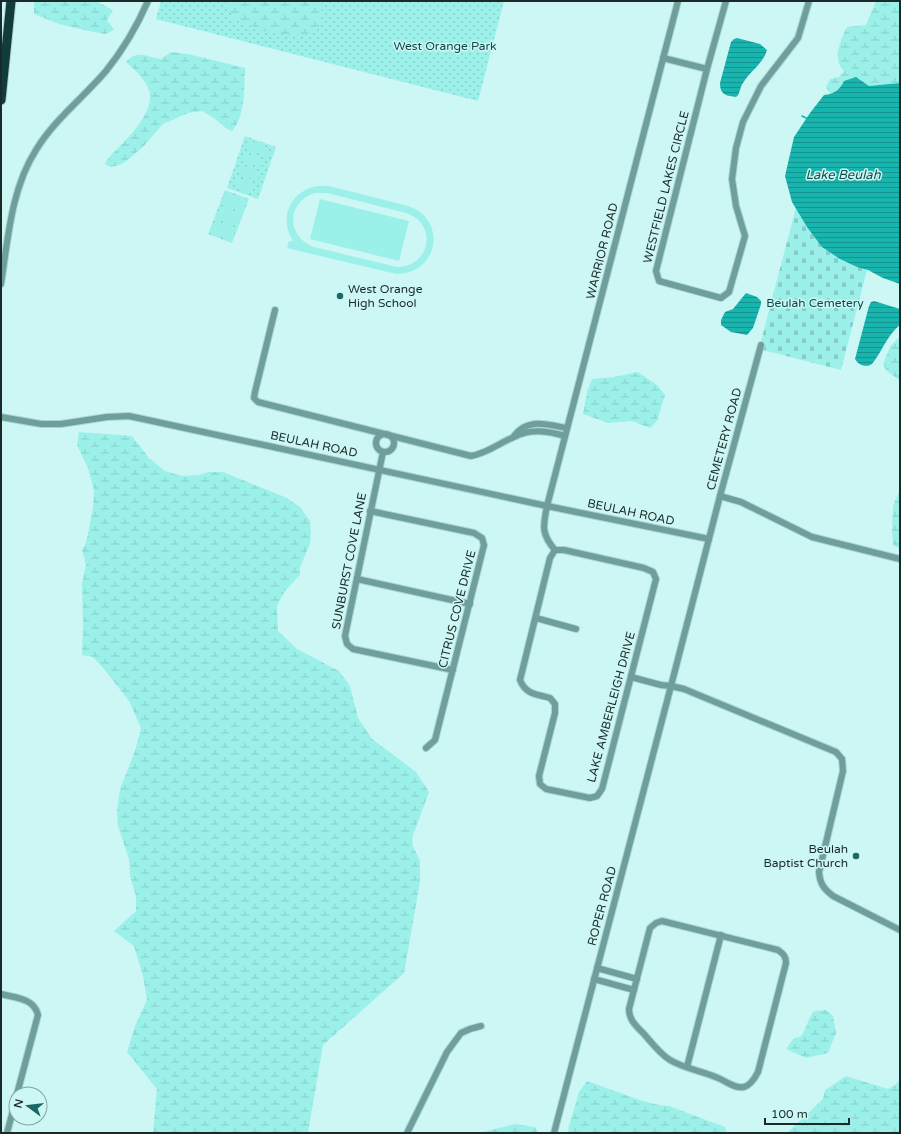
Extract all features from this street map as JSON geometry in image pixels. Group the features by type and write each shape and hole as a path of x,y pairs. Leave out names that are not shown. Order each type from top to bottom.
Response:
{"highway":[{"path":"1,100 12,1"}],"street":[{"path":"1,284 13,207 28,163 44,137 106,71 121,52 131,36 148,1"},
{"name":"WARRIOR ROAD","path":"547,506 678,1"},
{"name":"WESTFIELD LAKES CIRCLE","path":"726,1 656,271 659,281 721,298 729,292 745,236 736,206 732,180 736,148 743,122 761,86 798,38 809,1"},
{"path":"663,58 707,70"},
{"path":"275,310 255,392 255,400 258,402 471,456 481,454 514,436 538,431 546,431 566,436"},
{"name":"CEMETERY ROAD","path":"709,539 761,345"},
{"name":"BEULAH ROAD","path":"1,417 41,424 61,424 107,417 129,416 547,506 709,539"},
{"path":"514,436 522,427 538,423 567,428"},
{"path":"387,434 393,438 394,445 390,451 383,452 377,448 376,441 380,435 387,434"},
{"name":"SUNBURST COVE LANE","path":"383,452 345,636 347,644 353,649 453,670"},
{"path":"720,496 741,502 812,537 900,559"},
{"path":"547,506 544,533 549,543 555,550"},
{"name":"CITRUS COVE DRIVE","path":"370,511 474,533 482,538 484,546 435,740 426,748"},
{"path":"672,686 709,539"},
{"name":"LAKE AMBERLEIGH DRIVE","path":"555,550 564,550 644,568 653,572 656,579 602,789 597,796 590,798 546,789 540,784 539,776 555,713 555,704 550,698 529,692 523,688 520,680 536,618 550,558 555,550"},
{"path":"357,579 470,604"},
{"path":"536,618 576,629"},
{"path":"631,677 684,689 836,752 842,759 843,771 820,872 820,883 824,889 833,896 900,930"},
{"name":"ROPER ROAD","path":"554,1133 672,686"},
{"path":"662,921 721,935 778,950 784,953 786,964 758,1072 754,1080 749,1085 743,1087 738,1086 669,1059 641,1032 629,1017 629,1009 637,979 650,928 656,923 662,921"},
{"path":"687,1067 721,935"},
{"path":"597,968 637,979"},
{"path":"594,979 634,990"},
{"path":"1,994 33,1004 38,1015 19,1086"},
{"path":"407,1133 447,1052 461,1033 470,1028 481,1026"}],"green space":[{"path":"34,1 96,1 113,10 107,20 114,30 105,34 59,24 34,14"},
{"name":"West Orange Park","path":"161,1 504,1 478,101 156,19"},
{"path":"228,1 322,1 321,26 304,35 269,33 232,19"},
{"path":"876,1 900,1 900,83 869,86 856,77 831,95 826,87 830,79 839,77 844,71 838,61 838,50 844,32 847,27 866,25"},
{"path":"171,52 188,54 245,68 242,109 237,125 232,131 202,111 188,113 163,124 142,148 125,162 110,167 105,164 110,156 141,122 150,101 150,94 147,85 141,76 126,62 130,58 138,55 161,59"},
{"path":"245,136 276,147 258,199 227,188"},
{"path":"251,141 269,148 266,156 248,149"},
{"path":"246,153 264,160 261,168 243,161"},
{"path":"242,165 260,173 257,181 239,174"},
{"path":"237,178 255,185 252,193 234,186"},
{"name":"Beulah Cemetery","path":"802,184 884,205 841,370 759,349"},
{"path":"318,186 329,186 408,206 421,213 429,222 433,233 433,245 429,256 422,265 411,272 396,274 287,248 289,241 293,241 287,223 287,215 290,206 294,199 309,189","holes":["315,193 327,193 406,213 416,218 423,226 426,234 426,244 423,253 417,260 408,265 397,267 314,247 305,242 298,236 294,228 293,220 295,211 305,197"]},
{"path":"225,190 249,199 232,243 208,234"},
{"path":"226,192 247,200 242,212 222,204"},
{"path":"320,199 409,221 399,261 310,239"},
{"path":"221,206 241,214 237,226 216,218"},
{"path":"215,221 236,228 232,240 211,233"},
{"path":"900,337 900,381 886,370 883,364 891,345"},
{"path":"638,372 657,385 665,395 657,421 650,428 632,421 608,423 583,414 587,392 592,379 614,377"},
{"path":"79,432 132,436 149,458 165,471 182,476 199,475 208,472 223,472 287,498 300,507 310,521 310,544 300,567 300,575 285,591 277,606 278,631 297,649 339,671 350,686 358,718 372,739 416,772 429,792 412,838 413,847 420,860 420,882 404,973 323,1045 308,1133 153,1133 157,1089 127,1052 135,1026 147,1000 143,976 134,946 114,931 136,911 136,896 130,876 129,859 118,826 117,811 120,789 135,751 141,728 129,701 104,669 93,657 82,655 82,583 86,564 82,550 86,543 93,508 94,490 88,468 77,445"},
{"path":"900,490 900,549 893,545 892,530 893,506"},
{"path":"826,1010 833,1016 836,1033 828,1053 806,1058 786,1049 794,1038 800,1037 814,1011"},
{"path":"846,1076 888,1089 896,1084 900,1079 900,1133 787,1133 823,1099 825,1090"},
{"path":"587,1081 641,1100 669,1106 725,1127 727,1133 567,1133 579,1092"},
{"path":"515,1124 535,1127 538,1133 478,1133"}],"water":[{"path":"737,38 760,44 767,50 763,59 742,84 736,97 723,93 720,83 731,42"},
{"name":"Lake Beulah","path":"856,77 869,86 900,83 900,284 840,259 822,247 807,227 792,202 785,176 794,137 810,113 824,95 834,93 841,87 844,81"},
{"path":"746,293 757,297 761,301 753,328 747,335 731,332 721,325 721,320 725,312 733,309"},
{"path":"874,301 900,309 900,325 895,329 872,364 865,366 858,363 855,359 869,306 871,302"}],"waterway":[{"path":"802,116 808,119"}],"place":[{"name":"West Orange High School","path":"340,296"},
{"name":"Beulah Baptist Church","path":"856,856"}]}
